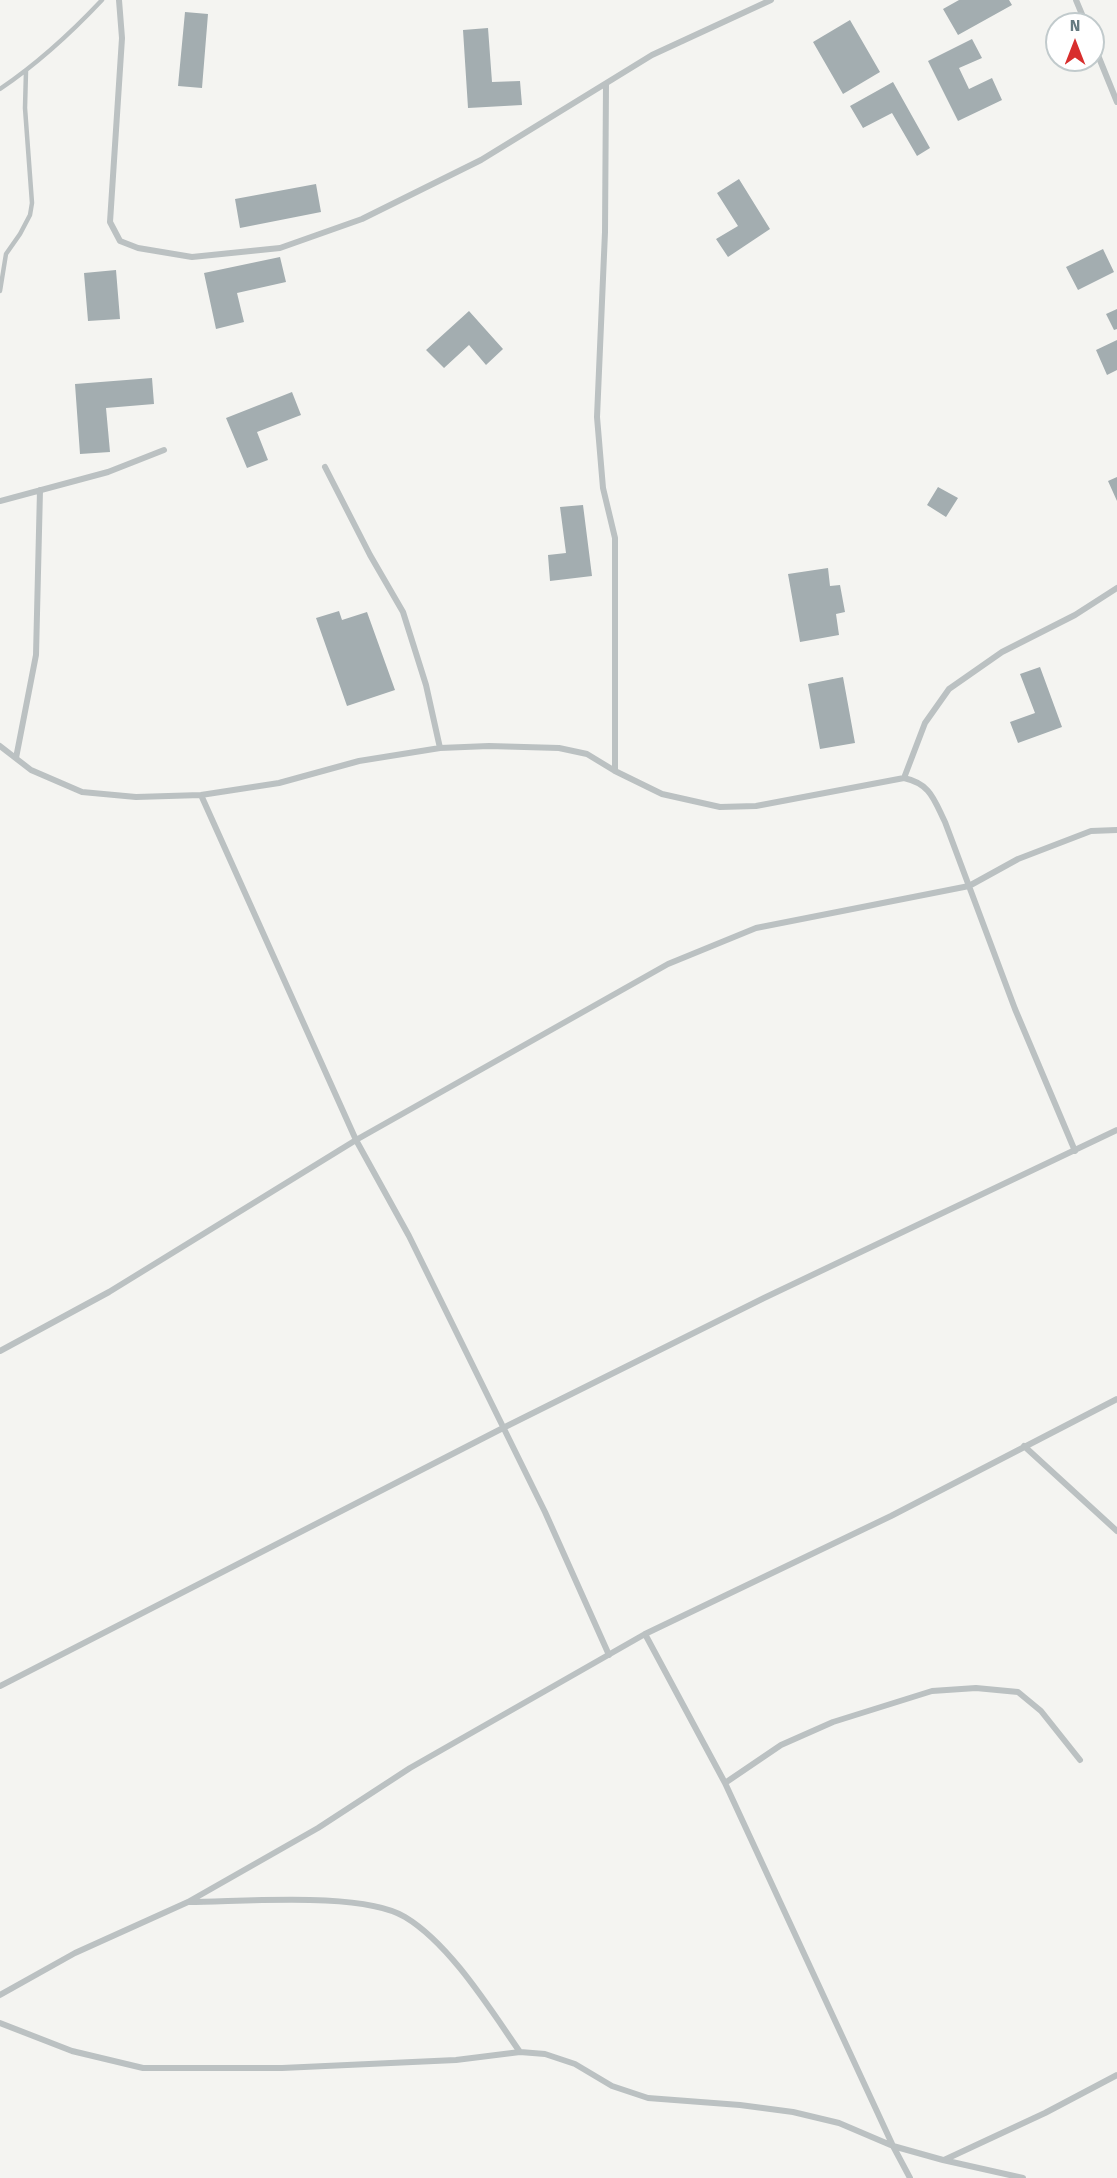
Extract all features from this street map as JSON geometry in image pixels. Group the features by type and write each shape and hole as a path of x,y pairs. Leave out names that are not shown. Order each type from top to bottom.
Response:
{"street":[{"path":"119,0 122,38 110,222 120,241 138,248 192,257 280,248 362,219 481,160 652,55 771,0"},
{"path":"1105,72 1117,102"},
{"path":"606,84 605,232 597,417 603,488 615,538 615,771"},
{"path":"0,501 108,472 164,450"},
{"path":"325,467 370,555 403,612 426,685 440,748"},
{"path":"16,758 36,656 40,490"},
{"path":"904,778 925,723 949,689 1002,652 1075,615 1117,588"},
{"path":"0,746 31,770 82,792 136,796 201,795 279,783 359,760 440,748 489,746 559,748 587,754 615,771 662,794 720,807 756,806 904,778 916,781 931,794 969,886 1015,1009 1075,1151"},
{"path":"201,795 356,1140 409,1236 544,1512 609,1655"},
{"path":"0,1351 109,1292 356,1140 668,964 756,928 969,886 1018,859 1091,831 1117,830"},
{"path":"0,1686 503,1428 764,1298 1117,1130"},
{"path":"0,1995 75,1953 188,1902 318,1828 410,1768 645,1634 891,1516 1117,1399"},
{"path":"1024,1446 1117,1531"},
{"path":"645,1634 725,1783 893,2146 910,2178"},
{"path":"725,1783 781,1745 833,1722 932,1691 976,1688 1018,1692 1041,1711 1080,1760"},
{"path":"188,1902 315,1900 373,1905 405,1916 432,1937 459,1968 520,2052"},
{"path":"0,2023 72,2051 143,2068 282,2068 456,2060 520,2052 545,2054 565,2061 612,2086 648,2098 740,2105 793,2112 839,2123 893,2146 1023,2178"},
{"path":"944,2160 1045,2113 1117,2075"}],"lane":[{"path":"0,89 26,71 82,22 102,0"},
{"path":"0,291 6,254 30,215 32,203 25,108 26,71"}],"building":[{"path":"959,0 1009,0 1012,5 958,35 943,9"},
{"path":"185,12 208,14 202,88 178,86"},
{"path":"850,20 880,72 843,94 813,42"},
{"path":"488,28 492,82 520,81 522,105 468,108 463,30"},
{"path":"972,39 982,58 959,68 969,89 992,78 1002,100 958,121 928,61"},
{"path":"893,82 930,148 917,156 892,113 863,128 850,106"},
{"path":"739,179 770,229 728,257 716,239 738,226 717,193"},
{"path":"316,184 321,212 240,228 235,199"},
{"path":"1103,249 1114,272 1078,290 1066,267"},
{"path":"280,257 286,282 237,293 244,322 216,329 204,273"},
{"path":"116,270 120,319 88,321 84,273"},
{"path":"1117,309 1117,329 1114,330 1106,314"},
{"path":"469,311 503,349 486,365 469,345 444,368 426,350"},
{"path":"1117,340 1117,370 1107,375 1096,350"},
{"path":"152,378 154,404 106,408 110,452 80,454 75,384"},
{"path":"292,392 301,415 257,432 268,460 247,468 226,418"},
{"path":"1117,477 1117,501 1108,481"},
{"path":"938,487 958,498 946,517 927,505"},
{"path":"583,505 592,576 550,581 548,555 566,553 560,507"},
{"path":"828,568 830,586 840,585 845,612 836,614 839,635 800,642 788,574"},
{"path":"339,611 342,620 367,612 395,690 347,706 316,618"},
{"path":"1040,667 1062,727 1018,743 1010,722 1035,713 1020,674"},
{"path":"843,677 855,743 820,749 808,684"}]}
